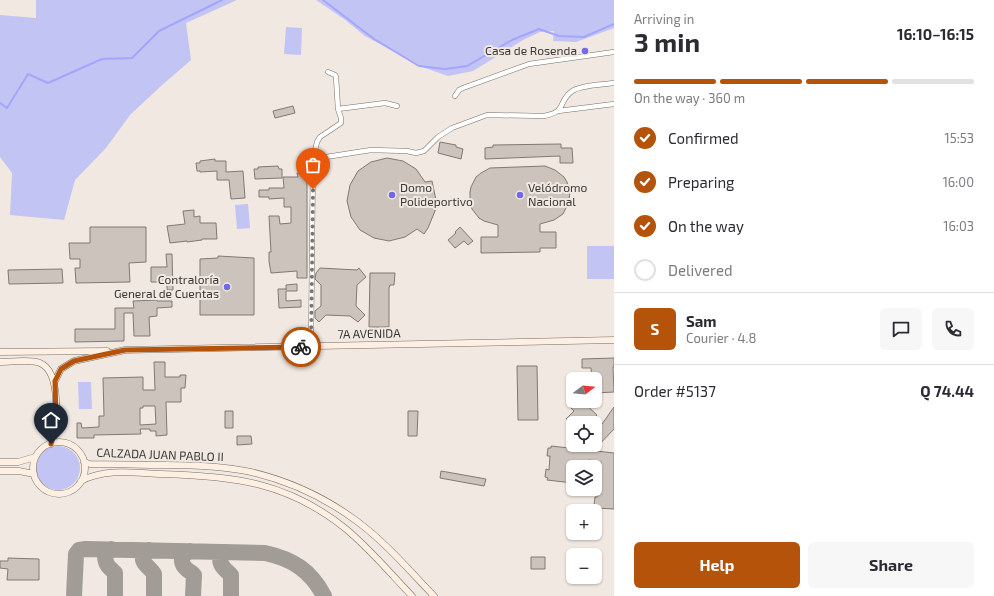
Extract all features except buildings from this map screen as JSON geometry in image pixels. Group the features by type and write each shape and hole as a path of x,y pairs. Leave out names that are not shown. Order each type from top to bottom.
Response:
{"main road":[{"name":"7A AVENIDA","path":"0,352 614,340"},
{"name":"7A AVENIDA","path":"55,381 61,369 74,361 125,350"},
{"path":"0,362 38,362 48,368 55,381 56,419 51,444"},
{"path":"58,442 71,445 81,455 84,462 84,468 81,481 72,491 58,494 46,490 40,486 34,474 35,457 39,451 51,444 58,442"},
{"path":"0,462 18,462 35,457"},
{"name":"CALZADA JUAN PABLO II","path":"84,462 90,464 201,466 225,468 251,472 296,486 340,510 369,530 434,596"},
{"path":"0,471 19,471 34,474"},
{"name":"CALZADA JUAN PABLO II","path":"81,481 96,475 112,473 200,475 222,477 273,488 290,494 318,509 346,529 412,596"}],"street":[{"path":"455,96 459,90 463,88 529,64 614,52"},
{"path":"311,346 313,159 320,137 341,123 338,109 336,77 328,72"},
{"path":"558,111 571,91 578,88 614,83"},
{"path":"338,109 385,103 397,106"},
{"path":"313,159 371,150 407,151 416,153 424,151 438,137 452,128 487,115 544,116 558,111 614,104"}],"shaded area":[{"path":"36,0 237,0 186,23 191,60 130,115 106,148 75,180 64,220 10,215 12,173 0,157 0,15 36,18"},
{"path":"316,0 614,0 614,28 576,42 553,41 554,31 540,32 523,40 473,71 448,76 425,68 365,36 344,19"},
{"path":"286,27 302,28 301,55 284,54"},
{"path":"248,204 250,228 237,229 235,205"},
{"path":"587,246 614,246 614,279 587,279"},
{"path":"78,382 91,382 92,409 79,409"},
{"path":"58,446 70,450 76,456 80,468 76,480 70,486 58,490 46,486 40,480 36,468 40,456 46,450"}],"waterway":[{"path":"0,103 7,108 28,74 48,83 102,59 132,58 159,31 222,0"},
{"path":"323,0 374,39 419,66 445,69 467,66 512,40 539,29 559,36 584,37 614,24"}],"taxiway":[{"path":"74,596 76,554 79,550 86,549 265,553 284,559 300,567 319,587 324,596"},
{"path":"111,549 105,555 105,558 108,566 115,573 115,596"},
{"path":"149,550 145,554 143,560 154,574 154,596"},
{"path":"190,551 183,555 182,562 184,567 194,575 193,596"},
{"path":"225,552 220,561 223,567 231,575 231,596"}],"way so far":[{"path":"301,347 311,346 313,189"}],"place":[{"name":"Casa de Rosenda","path":"585,51"},
{"name":"Domo Polideportivo","path":"392,195"},
{"name":"Velódromo Nacional","path":"520,195"},
{"name":"Contraloría General de Cuentas","path":"227,287"}],"route":[{"path":"51,444 56,419 55,381 61,369 69,363 81,358 125,350 301,347"}]}
